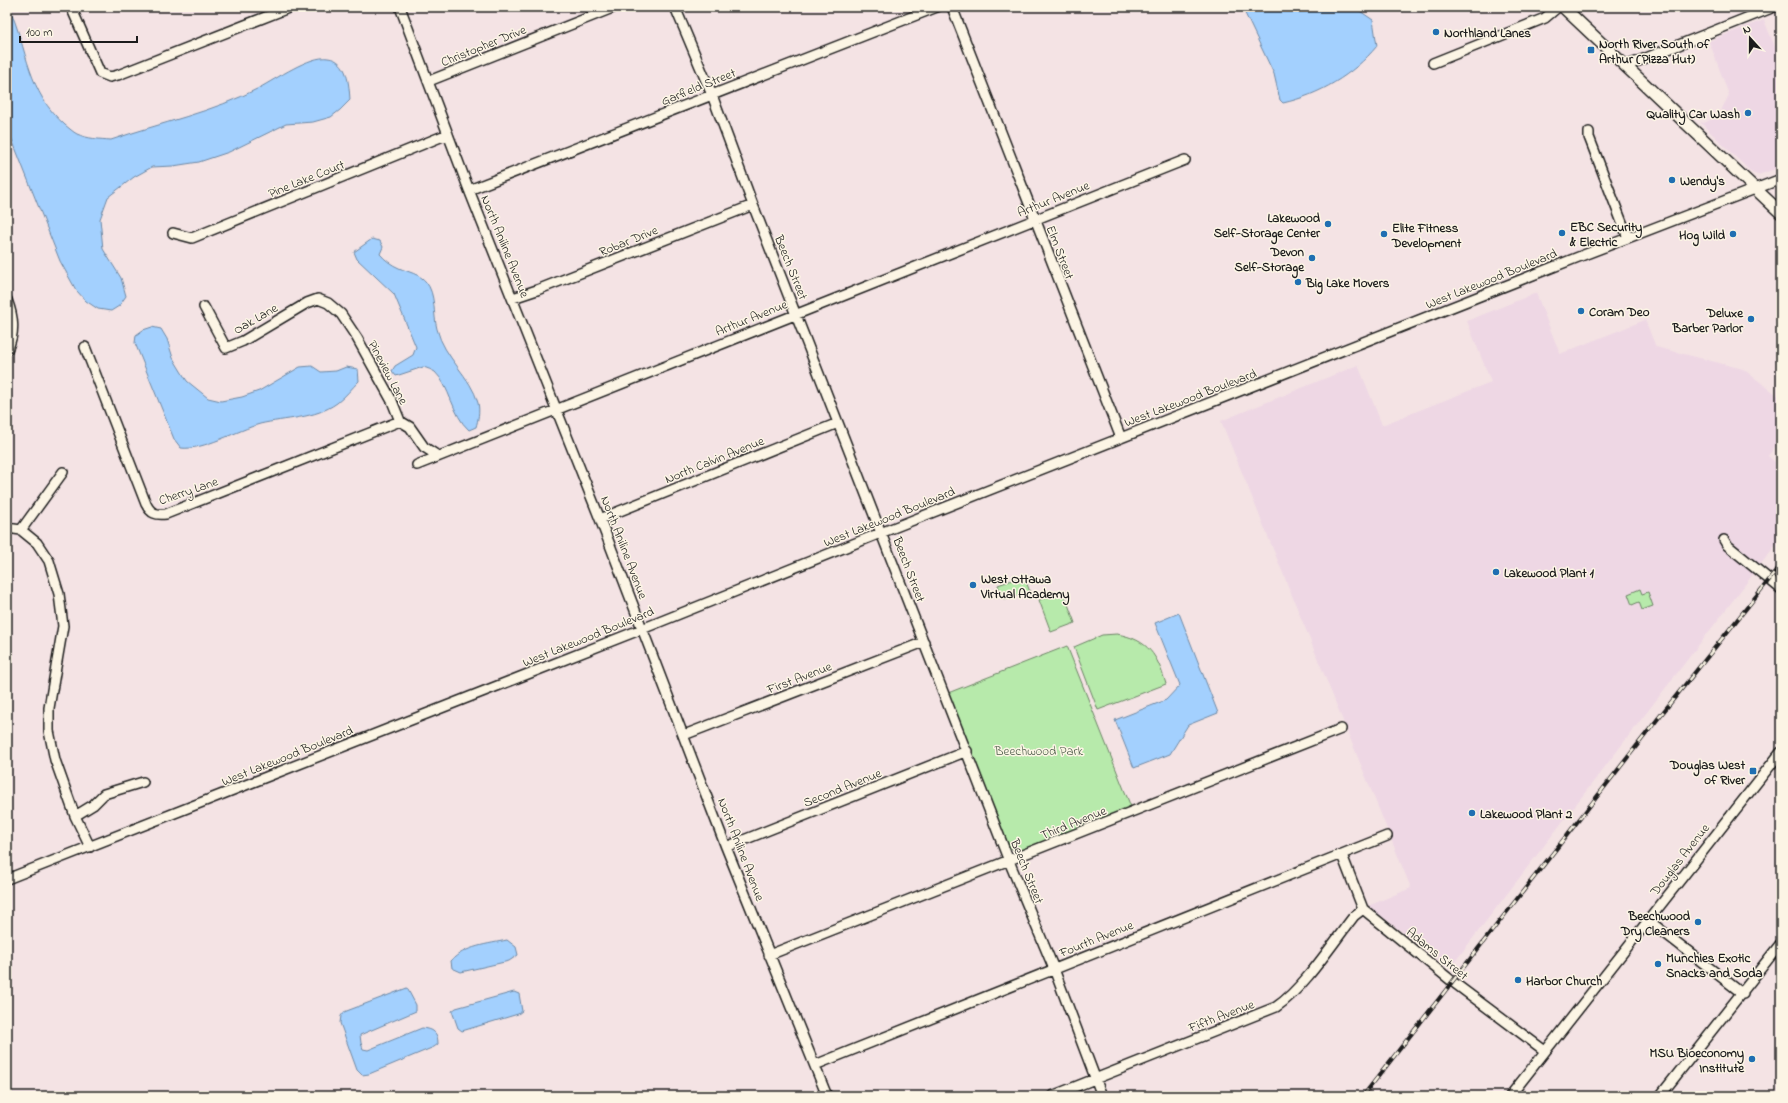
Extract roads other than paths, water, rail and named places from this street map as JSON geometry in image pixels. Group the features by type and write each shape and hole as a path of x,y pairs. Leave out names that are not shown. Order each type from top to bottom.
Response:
{"main road":[{"path":"1563,7 1781,213"}],"street":[{"path":"72,7 100,73 110,77 118,76 292,7"},
{"name":"North Aniline Avenue","path":"400,7 469,190 557,408 726,847 827,1096"},
{"name":"Christopher Drive","path":"428,81 615,7"},
{"name":"Beech Street","path":"675,7 712,95 838,423 882,532 1009,861 1054,969 1102,1096"},
{"name":"Garfield Street","path":"469,190 937,7"},
{"name":"Elm Street","path":"952,7 1121,438"},
{"path":"1433,63 1545,18 1558,7"},
{"path":"1626,66 1774,7"},
{"path":"1590,132 1589,137 1628,238"},
{"name":"Pine Lake Court","path":"173,233 192,238 448,134"},
{"name":"Arthur Avenue","path":"417,464 1185,160"},
{"name":"West Lakewood Boulevard","path":"7,879 642,629 882,532 1781,179"},
{"name":"Robar Drive","path":"512,298 537,290 753,204"},
{"name":"Oak Lane","path":"204,307 226,348 243,341 307,303 318,299"},
{"name":"Pineview Lane","path":"318,299 328,303 341,314 357,338 392,401 400,421 410,427 424,447 438,456"},
{"path":"7,300 14,325 13,334 7,350"},
{"name":"Cherry Lane","path":"85,347 146,504 149,511 156,515 166,514 400,421"},
{"name":"North Calvin Avenue","path":"600,519 838,423"},
{"path":"21,530 63,472"},
{"path":"7,528 21,530 37,543 49,561 59,594 63,626 49,708 49,731 55,760 75,816 90,847"},
{"path":"1724,540 1727,545 1781,589"},
{"name":"First Avenue","path":"684,736 924,642"},
{"name":"Third Avenue","path":"769,955 1341,729"},
{"name":"Second Avenue","path":"726,847 967,751"},
{"name":"Douglas Avenue","path":"1510,1096 1781,752"},
{"path":"75,816 93,804 104,794 143,782"},
{"name":"Fourth Avenue","path":"815,1065 1387,836"},
{"name":"Adams Street","path":"1342,855 1363,909 1453,982 1545,1051"},
{"name":"Fifth Avenue","path":"1052,1096 1276,1007 1303,982 1354,916 1363,909"},
{"path":"1648,920 1742,994"},
{"path":"1660,1096 1781,944"}],"water":[{"path":"7,7 9,7 30,70 43,99 52,112 65,125 81,136 111,140 205,111 259,88 303,64 321,58 328,58 340,63 348,81 350,100 331,117 313,122 286,124 229,152 199,162 173,166 152,167 134,177 108,197 100,219 103,249 121,278 126,296 119,306 111,311 98,309 86,301 76,290 60,261 7,127"},
{"path":"1242,7 1354,7 1373,20 1377,46 1346,75 1310,95 1283,103 1280,100 1274,74"},
{"path":"372,239 380,241 383,247 380,254 386,260 396,267 421,277 429,287 433,298 437,329 440,339 445,349 475,393 479,406 476,427 469,430 463,424 444,385 435,372 423,367 396,376 392,371 395,366 413,355 416,347 394,294 357,259 354,252"},
{"path":"152,327 161,329 167,339 173,358 187,381 208,398 221,401 242,397 259,391 300,367 312,366 321,372 336,371 346,367 358,369 359,381 337,403 319,412 260,424 209,443 190,448 181,448 174,439 135,343 136,335 143,330"},
{"path":"1179,613 1218,713 1188,725 1170,754 1134,768 1115,720 1166,700 1180,685 1155,623"},
{"path":"507,940 516,947 518,955 509,961 461,972 452,968 451,961 463,952 477,946"},
{"path":"407,988 416,1005 416,1011 360,1035 363,1049 368,1050 422,1028 432,1030 436,1034 438,1044 369,1074 362,1075 357,1070 340,1023 341,1016 344,1012"},
{"path":"514,992 519,994 522,1011 518,1014 462,1031 458,1028 452,1011 456,1008"}],"railway":[{"path":"1363,1096 1660,716 1781,565"}],"place":[{"name":"Northland Lanes","path":"1436,32"},
{"name":"North River South of Arthur (Pizza Hut)","path":"1591,50"},
{"name":"Quality Car Wash","path":"1748,113"},
{"name":"Wendy's","path":"1672,180"},
{"name":"Lakewood Self-Storage Center","path":"1328,224"},
{"name":"EBC Security & Electric","path":"1562,233"},
{"name":"Elite Fitness Development","path":"1384,234"},
{"name":"Hog Wild","path":"1733,234"},
{"name":"Devon Self-Storage","path":"1312,258"},
{"name":"Big Lake Movers","path":"1298,282"},
{"name":"Coram Deo","path":"1581,311"},
{"name":"Deluxe Barber Parlor","path":"1751,319"},
{"name":"Lakewood Plant 1","path":"1496,572"},
{"name":"West Ottawa Virtual Academy","path":"973,585"},
{"name":"Douglas West of River","path":"1753,771"},
{"name":"Lakewood Plant 2","path":"1472,813"},
{"name":"Beechwood Dry Cleaners","path":"1698,922"},
{"name":"Munchies Exotic Snacks and Soda","path":"1658,964"},
{"name":"Harbor Church","path":"1518,980"},
{"name":"MSU Bioeconomy Institute","path":"1752,1059"}],"park label":[{"name":"Beechwood Park","path":"1039,750"}]}
